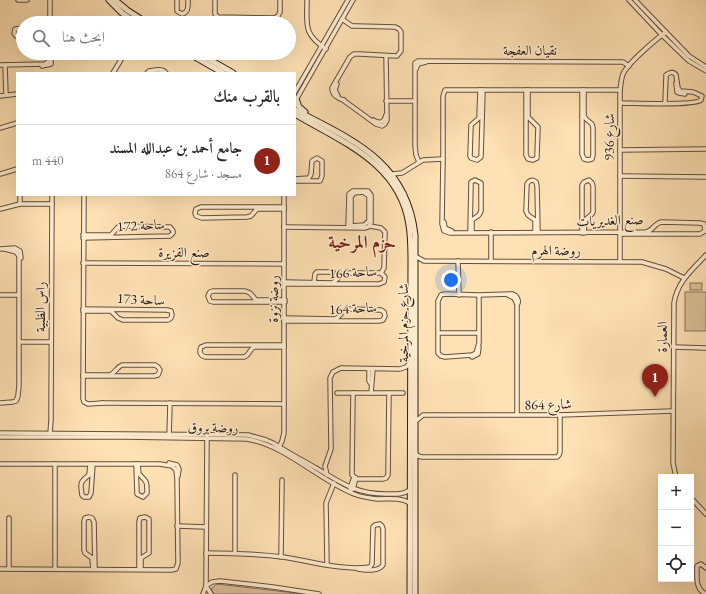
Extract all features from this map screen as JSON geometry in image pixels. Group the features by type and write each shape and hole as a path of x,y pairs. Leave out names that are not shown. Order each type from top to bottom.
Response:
{"street":[{"path":"18,0 27,0"},
{"path":"50,0 50,16"},
{"path":"109,0 126,16"},
{"path":"116,0 136,16"},
{"path":"177,0 177,11 182,14 186,13 188,10 188,0"},
{"path":"215,0 217,16"},
{"path":"278,16 280,12 280,0"},
{"path":"308,0 309,33 314,41 326,49"},
{"path":"296,90 348,0"},
{"path":"317,121 297,105 296,100 353,0"},
{"path":"629,0 666,32 693,59 706,67"},
{"path":"635,0 636,5 662,35 692,63 706,71"},
{"path":"636,5 642,0"},
{"path":"342,20 352,26 385,27 396,30 400,36 401,52 399,55 386,56 360,54 353,57 338,79 335,91 344,100 378,123 385,119 386,112 386,56"},
{"name":"شارع 936","path":"620,262 620,90 623,75 629,66 666,32"},
{"path":"0,65 35,65 47,63 49,60"},
{"path":"115,72 121,60"},
{"path":"200,60 221,72"},
{"path":"210,60 231,72"},
{"name":"نقيان العفجة","path":"419,162 415,150 415,76 418,64 430,61 622,62 629,66"},
{"path":"5,65 6,95"},
{"path":"149,72 151,70 163,70 165,72"},
{"path":"620,103 665,103 699,102 702,96 694,92 678,93 676,90 677,78 673,72 666,75 665,103"},
{"name":"صنع الغديريات","path":"620,90 456,90 446,93 443,109 442,229 448,233 537,232 700,234 705,231 706,228 704,224 700,223 662,222 656,223 648,232 620,233"},
{"path":"481,90 481,157 474,160 470,156 470,128 471,124 479,118 481,90"},
{"path":"527,90 528,115 538,126 537,158 533,160 528,160 526,155 527,90"},
{"path":"583,90 584,116 592,124 593,128 593,155 590,160 586,160 583,157 583,90"},
{"path":"0,96 16,94"},
{"path":"386,101 415,101"},
{"name":"شارع حزم المرخية","path":"296,110 317,121 375,156 399,184 406,197 414,223 416,409 415,594"},
{"name":"شارع حزم المرخية","path":"296,115 364,154 389,177 397,188 402,199 409,224 410,594"},
{"path":"475,121 482,125"},
{"path":"526,124 532,121"},
{"path":"582,125 588,121"},
{"path":"0,128 16,123"},
{"path":"620,150 706,150"},
{"path":"296,180 314,181 320,181 322,178 322,162 320,159 316,158 312,161 311,174 314,181"},
{"path":"399,184 399,177 402,173 419,162 427,159 443,160"},
{"path":"0,174 16,170"},
{"path":"392,174 402,173"},
{"path":"296,180 308,179 311,174"},
{"path":"620,176 706,177"},
{"path":"478,180 481,186 481,211 479,215 472,220 471,232 471,184 473,181 478,180"},
{"path":"586,180 589,180 593,184 593,212 584,222 583,233 583,183 586,180"},
{"path":"530,181 535,181 537,184 537,232 535,221 526,211 526,186 530,181"},
{"path":"350,227 349,194 356,190 368,191 370,194 370,226"},
{"path":"356,193 366,193 369,198 368,222 364,226 350,227 351,195 356,193"},
{"path":"20,196 20,204"},
{"name":"راس الظبية","path":"51,435 52,196"},
{"path":"84,196 83,399 86,403 284,404"},
{"name":"روضة نزوة","path":"278,449 284,436 284,196"},
{"path":"0,209 20,204 52,204"},
{"path":"201,207 284,208 259,208 256,209 250,217 202,218 196,216 195,212 196,209 201,207"},
{"path":"248,207 253,213"},
{"path":"531,217 538,212"},
{"path":"470,213 476,217"},
{"path":"582,214 588,217"},
{"name":"ساحة 172","path":"118,226 170,227 173,231 170,236 83,236 110,235 118,226"},
{"path":"284,226 366,228 370,226 382,228 384,232 384,268 381,273"},
{"path":"653,228 658,234"},
{"path":"115,231 120,237"},
{"path":"491,232 491,261"},
{"path":"0,249 17,253 19,264 20,342 18,396 16,401 0,403"},
{"name":"العمارة","path":"675,474 673,463 673,313 675,296 684,278 706,255"},
{"name":"روضة الهرم","path":"415,256 424,261 642,262 657,266 684,278"},
{"path":"415,269 424,261"},
{"path":"458,261 459,295"},
{"name":"صنع الفزيرة","path":"83,263 284,264"},
{"path":"314,282 316,272 333,272"},
{"name":"ساحة 166","path":"346,273 381,273 385,278 385,281 381,284 285,283 334,283 342,274 346,273"},
{"path":"338,278 341,284"},
{"path":"213,291 245,291 252,294 255,299 258,300 285,301 213,302 208,296 210,292 213,291"},
{"path":"248,302 252,294"},
{"path":"479,295 479,352 477,356 450,356 441,352 438,341 438,297 443,294 452,294 507,295 514,298 517,305 517,415"},
{"path":"0,295 19,295"},
{"path":"117,317 117,312 120,309"},
{"name":"ساحة 173","path":"83,310 168,310 172,312 172,316 170,319 166,320 123,320 111,311 83,310"},
{"name":"ساحة 164","path":"344,310 381,310 384,313 384,318 381,320 284,320 335,319 338,318 344,310"},
{"path":"341,314 343,321"},
{"path":"439,333 479,333"},
{"path":"20,342 51,342"},
{"path":"246,345 284,346 257,346 252,348 247,356 242,358 206,357 201,355 200,352 201,347 203,346 246,345"},
{"path":"246,345 249,352"},
{"path":"673,348 706,348"},
{"path":"327,475 325,469 326,462 331,449 331,376 335,370 341,368 400,369 406,367 410,363"},
{"path":"122,365 155,365 160,370 157,376 83,375 110,375 122,365"},
{"path":"371,369 371,393"},
{"path":"400,369 406,371 410,377"},
{"path":"116,370 120,376"},
{"path":"338,393 403,393"},
{"path":"353,393 352,475 355,478"},
{"path":"355,478 383,479 388,476 389,393"},
{"path":"169,436 170,403"},
{"path":"416,409 423,416 416,421"},
{"name":"شارع 864","path":"423,416 560,415 673,411"},
{"path":"415,453 422,457 544,457 555,455 558,452 559,447 560,415"},
{"name":"روضة بروق","path":"0,433 169,436 248,434 266,440 278,449 360,496 379,499 402,498 410,503"},
{"name":"روضة بروق","path":"0,437 51,435"},
{"path":"203,594 206,586 207,436"},
{"name":"روضة بروق","path":"278,449 315,468 335,482"},
{"path":"415,463 422,457"},
{"path":"315,468 326,462"},
{"path":"0,464 160,464 174,467 177,479 178,526 177,562 171,568 0,569"},
{"path":"55,464 55,569"},
{"path":"91,464 91,495 84,497 81,493 81,482 90,474 91,464"},
{"path":"137,464 139,474 146,479 147,493 145,496 140,496 137,494 137,464"},
{"path":"235,474 235,554"},
{"path":"86,477 92,481"},
{"path":"136,481 142,477"},
{"path":"351,488 355,478"},
{"path":"281,557 282,480"},
{"path":"327,564 326,505 328,495 335,482 347,489 351,488 368,493 401,494 410,490"},
{"path":"694,501 706,514"},
{"path":"89,516 94,520 94,569 93,559 84,550 84,521 85,518 89,516"},
{"path":"142,517 146,517 149,521 149,553 141,559 140,569 139,520 142,517"},
{"path":"9,518 9,569"},
{"path":"206,553 281,557 358,569 378,569 383,565 383,529 382,526 378,524 373,526 372,565"},
{"path":"178,526 206,526"},
{"path":"88,555 94,551"},
{"path":"139,552 145,555"},
{"path":"706,568 701,564 697,566 698,586 706,594"},
{"path":"358,569 370,568 372,565"},
{"path":"372,565 378,569"},
{"path":"206,586 212,582 220,581 319,594"},
{"path":"206,586 211,594"}],"shaded area":[{"path":"690,283 702,283 702,290 690,290"},
{"path":"685,292 706,292 706,331 685,331"},
{"path":"217,584 303,594 214,594 211,589"}],"place":[{"name":"جامع أحمد بن عبدالله المسند","path":"655,397"}],"district":[{"name":"حزم المرخية","path":"362,241"}]}
